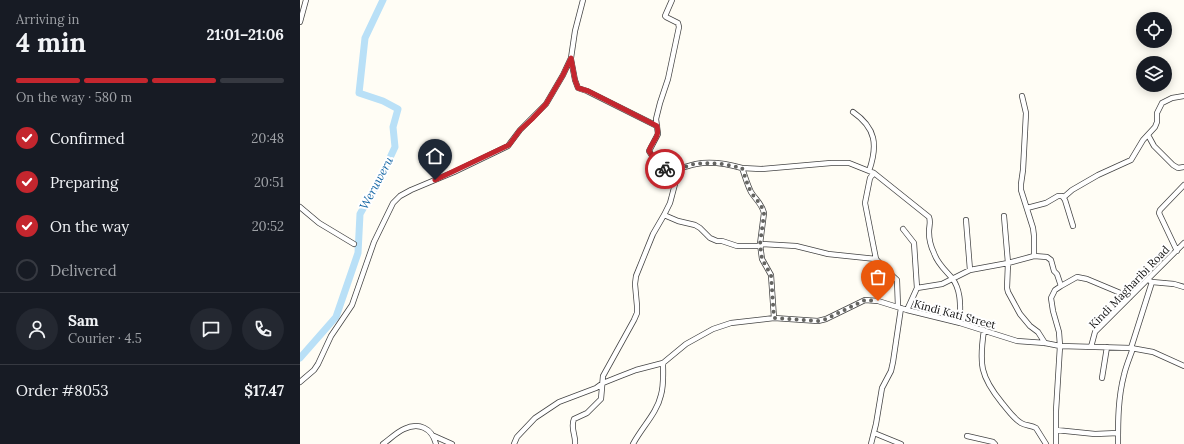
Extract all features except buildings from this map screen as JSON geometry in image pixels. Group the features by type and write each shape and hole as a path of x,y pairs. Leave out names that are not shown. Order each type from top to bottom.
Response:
{"street":[{"path":"300,22 306,0"},
{"path":"300,382 314,370 330,336 352,305 374,242 393,203 400,196 411,190 509,145 520,130 546,104 571,58 575,31 583,0"},
{"path":"672,0 665,16 678,23 679,27 668,80 656,119 658,134 649,151 658,164 665,169 679,169 694,164 704,163 761,169 831,162 849,164 871,172 928,217 930,224 929,235 934,254 957,288 959,295 960,323"},
{"path":"571,58 578,88 588,91 657,126"},
{"path":"1022,96 1026,113 1024,170 1021,190 1034,236 1034,256"},
{"path":"1064,197 1072,190 1131,160 1140,144 1155,126 1157,122 1156,113 1162,103 1172,98 1184,96"},
{"path":"853,112 868,126 874,141 874,158 865,203 876,259 897,280 900,308 893,362 882,388 871,444"},
{"path":"1148,135 1154,146 1173,165 1178,168 1184,167"},
{"path":"742,168 750,190 763,209 764,214 760,245 762,261 769,269 771,275 774,318"},
{"path":"574,444 575,438 572,425 574,420 585,414 599,402 602,396 603,376 637,313 635,284 636,276 653,234 670,203 679,169"},
{"path":"1177,251 1159,213 1160,210 1184,185"},
{"path":"1027,208 1046,203 1061,195 1064,197"},
{"path":"1064,197 1073,226"},
{"path":"300,207 319,223 354,244"},
{"path":"664,215 678,221 695,225 710,238 717,241 722,241 737,246 796,246 828,254 876,259"},
{"path":"1004,216 1008,263 1007,288 1020,314 1030,326 1038,332 1044,343"},
{"path":"966,220 970,270"},
{"path":"903,229 914,243 917,288 907,310"},
{"name":"Kindi Magharibi Road","path":"1091,347 1095,332 1146,279 1184,243"},
{"path":"917,288 942,284 970,270 1008,263 1034,256 1047,257 1051,260 1061,286"},
{"path":"1056,444 1060,332 1053,311 1051,298 1053,294 1061,286 1075,277 1080,277 1130,297"},
{"path":"1146,279 1152,282 1174,284 1184,287"},
{"path":"1118,444 1118,410 1124,375 1152,282"},
{"name":"Kindi Kati Street","path":"663,363 686,344 713,329 731,323 774,318 818,321 826,319 865,300 878,301 960,323 1017,341 1060,346 1132,348 1153,352 1184,366"},
{"path":"984,330 981,363 990,387 1018,421 1026,426 1036,428 1046,444"},
{"path":"1102,378 1107,347"},
{"path":"514,444 517,437 539,415 559,402 599,387 603,383 636,370 663,363 662,394 652,416 633,444"},
{"path":"384,444 403,429 411,426 425,428 430,431 434,436 436,444"},
{"path":"1056,430 1095,434 1118,433"},
{"path":"874,432 901,444"},
{"path":"434,436 452,444"},
{"path":"967,436 993,442 995,444"}],"waterway":[{"name":"Weruweru","path":"300,358 336,317 358,253 360,214 380,179 395,147 393,127 398,109 383,101 359,93 365,38 383,0"}],"way so far":[{"path":"665,169 679,169 694,164 704,163 723,164 742,168 748,185 763,209 764,214 760,244 762,261 769,269 771,275 774,318 818,321 826,319 865,300 878,301"}],"route":[{"path":"435,180 509,145 517,133 546,104 555,91 571,58 578,88 588,91 657,126 658,134 649,151 658,164 665,169"}]}
